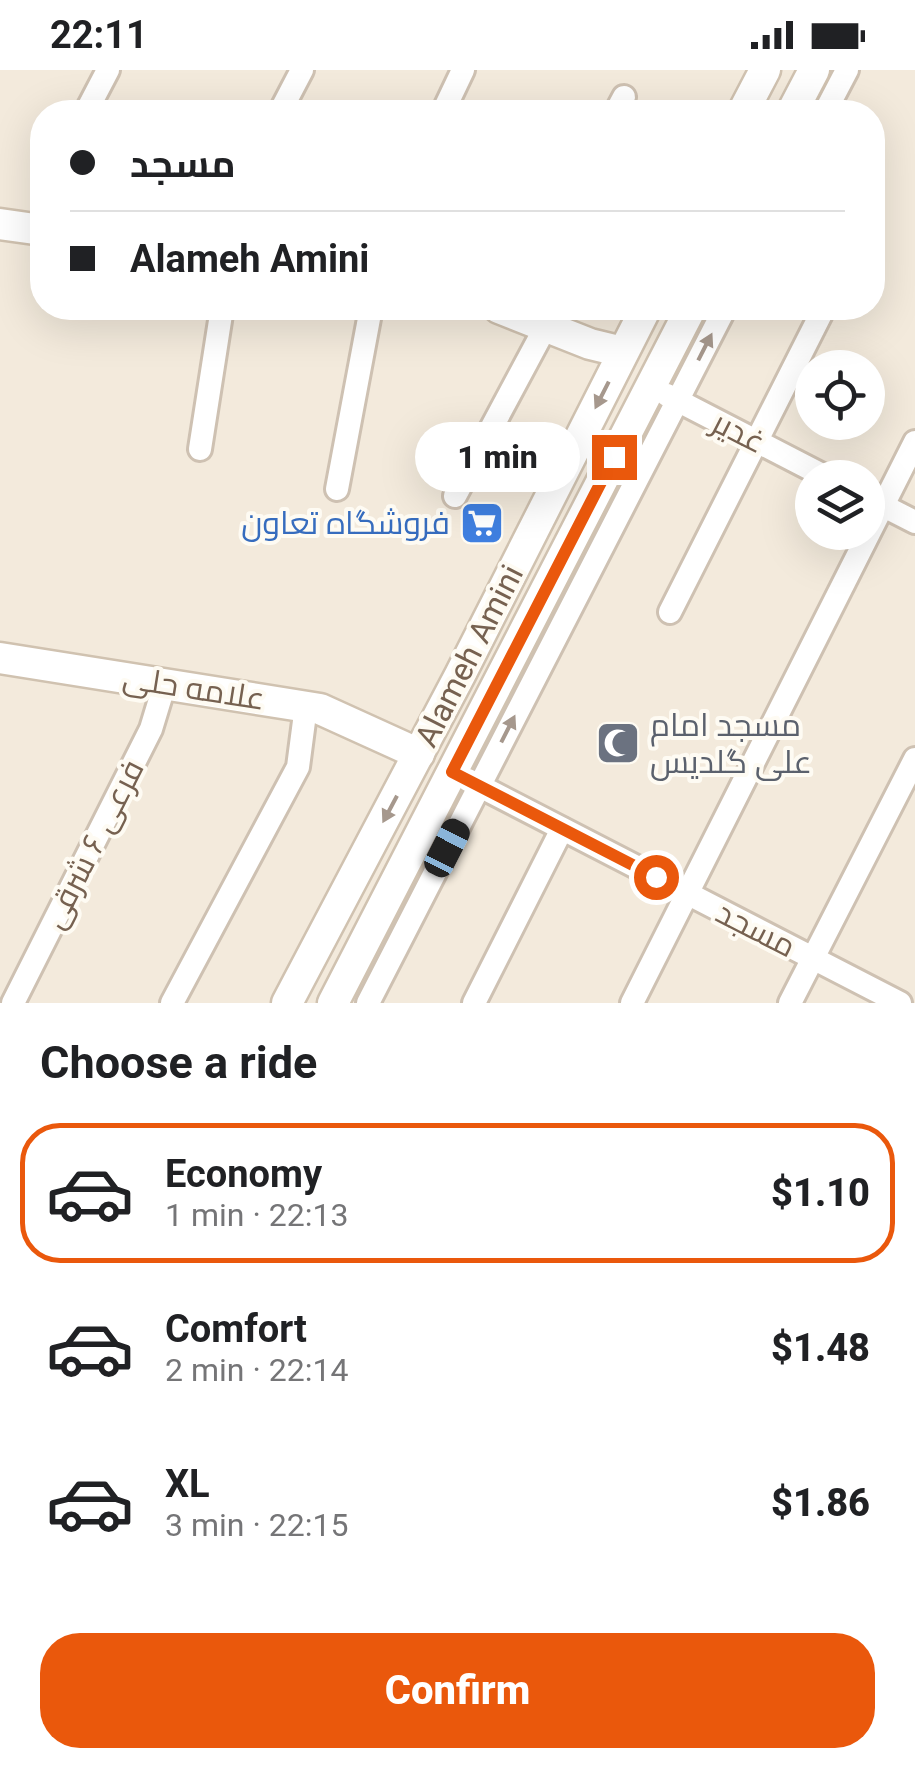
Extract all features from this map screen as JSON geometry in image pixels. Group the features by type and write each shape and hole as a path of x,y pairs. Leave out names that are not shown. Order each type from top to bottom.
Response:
{"main road":[{"path":"750,100 765,70"},
{"path":"798,100 814,70"},
{"path":"0,224 30,228"},
{"path":"530,320 623,352"},
{"name":"Alameh Amini","path":"288,1003 640,320"},
{"name":"Alameh Amini","path":"334,1003 466,779 664,394 688,320"},
{"name":"علامه حلی","path":"0,658 320,708 419,754"}],"street":[{"path":"92,100 108,70"},
{"path":"286,100 302,70"},
{"path":"449,100 464,70"},
{"path":"831,100 847,70"},
{"path":"200,449 220,320"},
{"path":"338,489 369,320"},
{"path":"664,394 716,320"},
{"path":"670,612 818,320"},
{"path":"455,496 545,328"},
{"name":"غدیر","path":"664,394 795,461"},
{"path":"885,487 915,442"},
{"path":"885,507 915,522"},
{"path":"632,1003 853,550"},
{"name":"فرعی ۶ شرقی","path":"14,1003 151,730 166,683"},
{"path":"172,1003 298,767 306,706"},
{"path":"790,1003 915,759"},
{"path":"368,1003 466,779"},
{"name":"مسجد","path":"466,779 900,1003"},
{"path":"474,1003 562,829"}],"shaded area":[{"path":"0,70 915,70 915,1003 0,1003"}],"place":[{"name":"فروشگاه تعاون","path":"482,523"},
{"name":"مسجد امام علی گلدیس","path":"618,743"}],"route":[{"path":"614,457 452,772 656,877"}]}
